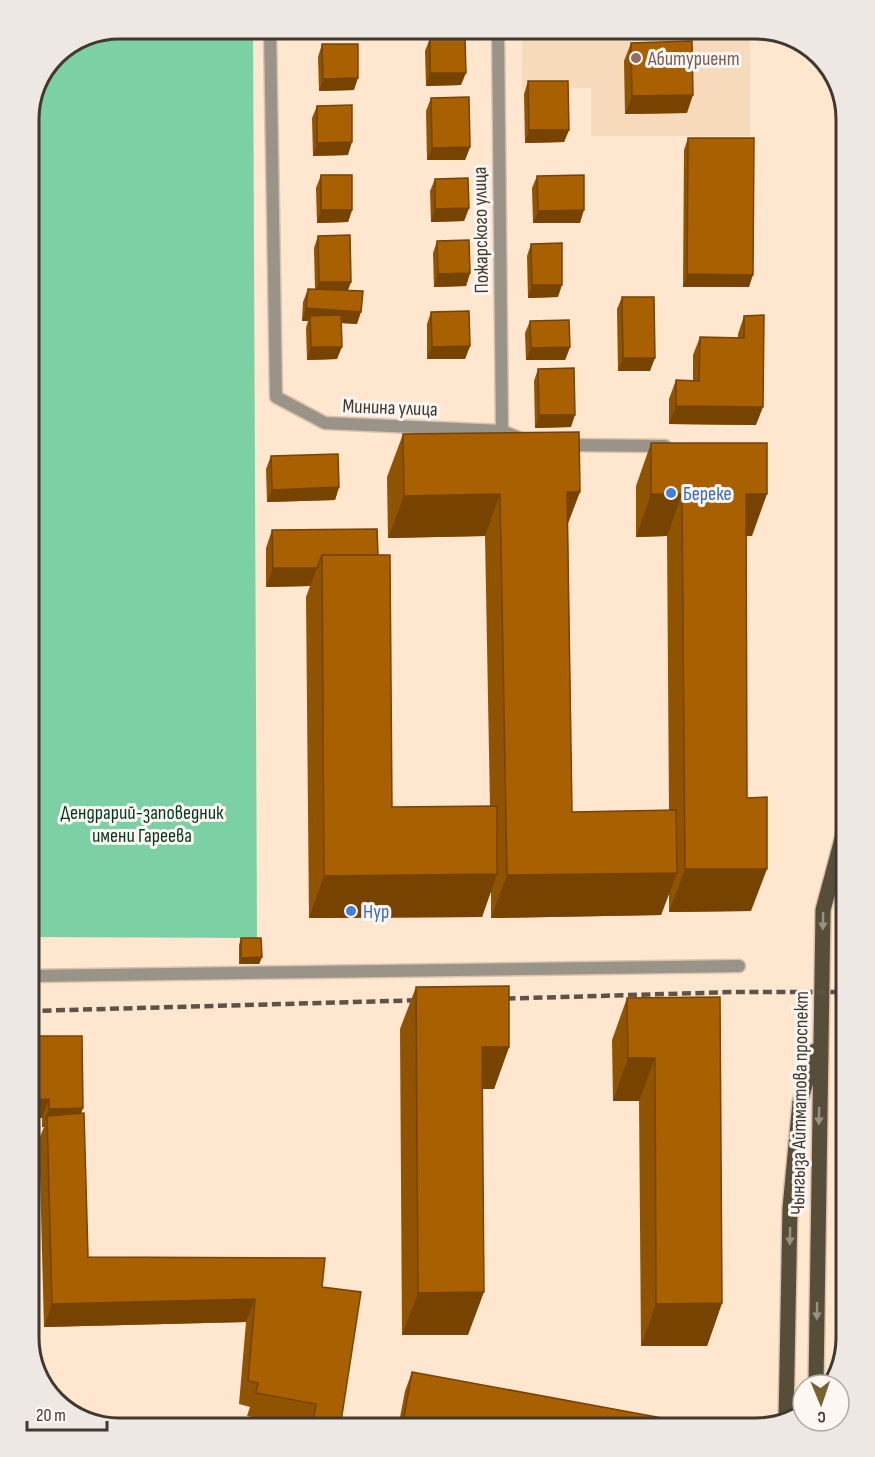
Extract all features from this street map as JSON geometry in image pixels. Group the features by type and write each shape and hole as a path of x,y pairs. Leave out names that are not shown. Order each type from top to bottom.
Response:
{"main road":[{"name":"Чынгыза Айтматова проспект","path":"816,1373 823,910 836,861"},
{"path":"786,1412 790,1208 800,1102 820,1034"}],"street":[{"name":"Минина улица","path":"270,39 276,397 325,423 502,431 541,444 674,446"},
{"name":"Пожарского улица","path":"498,39 502,431"},
{"path":"39,976 739,966"}],"shaded area":[{"name":"Абитуриент","path":"522,39 750,39 750,136 591,136 591,88 522,88"}],"green space":[{"name":"Дендрарий-заповедник имени Гареева","path":"253,39 257,938 39,937 39,113 45,88 52,74 62,62 74,52 103,41"}],"building":[{"path":"430,39 465,39 466,73 430,73"},
{"path":"692,41 693,95 632,96 631,43"},
{"path":"322,44 358,44 358,78 323,79"},
{"path":"528,81 568,81 569,130 529,130"},
{"path":"469,97 470,147 432,148 431,98"},
{"path":"352,105 352,142 317,143 317,106"},
{"path":"688,138 754,138 753,275 687,274"},
{"path":"321,175 352,175 352,210 321,210"},
{"path":"584,175 584,210 538,211 537,176"},
{"path":"468,178 469,208 435,209 435,179"},
{"path":"350,235 351,282 319,282 318,236"},
{"path":"469,240 470,273 438,274 437,241"},
{"path":"562,243 562,285 532,285 531,244"},
{"path":"308,289 363,291 361,312 306,308"},
{"path":"622,297 654,297 655,358 623,358"},
{"path":"469,311 470,346 432,347 431,312"},
{"path":"341,315 342,347 311,347 310,316"},
{"path":"764,315 763,407 676,406 676,380 699,381 700,337 744,338 744,316"},
{"path":"569,320 570,347 531,348 530,321"},
{"path":"574,368 575,415 539,415 538,369"},
{"path":"579,432 580,492 567,492 572,812 676,810 677,873 507,875 500,494 404,496 403,434"},
{"path":"651,443 767,443 767,494 746,494 747,798 767,797 767,869 685,869 682,494 651,494"},
{"path":"338,454 339,487 272,490 271,456"},
{"path":"377,529 378,555 322,555 317,568 273,568 272,530"},
{"path":"322,555 390,555 392,807 497,806 497,874 324,876"},
{"path":"241,938 261,938 262,957 241,958"},
{"path":"509,986 509,1047 482,1047 484,1292 418,1293 416,987"},
{"path":"720,997 722,1303 656,1304 655,1058 628,1058 627,998"},
{"path":"39,1036 82,1036 83,1108 49,1109 49,1099 39,1100"},
{"path":"84,1113 88,1257 325,1258 322,1287 361,1292 342,1418 314,1418 316,1404 256,1393 258,1383 248,1381 255,1299 52,1304 47,1116"},
{"path":"412,1372 662,1418 404,1418"}],"railway":[{"path":"493,999 735,992 836,992"},
{"path":"39,1011 427,1000"}],"place":[{"name":"Абитуриент","path":"636,58"},
{"name":"Береке","path":"671,493"},
{"name":"Нур","path":"351,911"}]}
